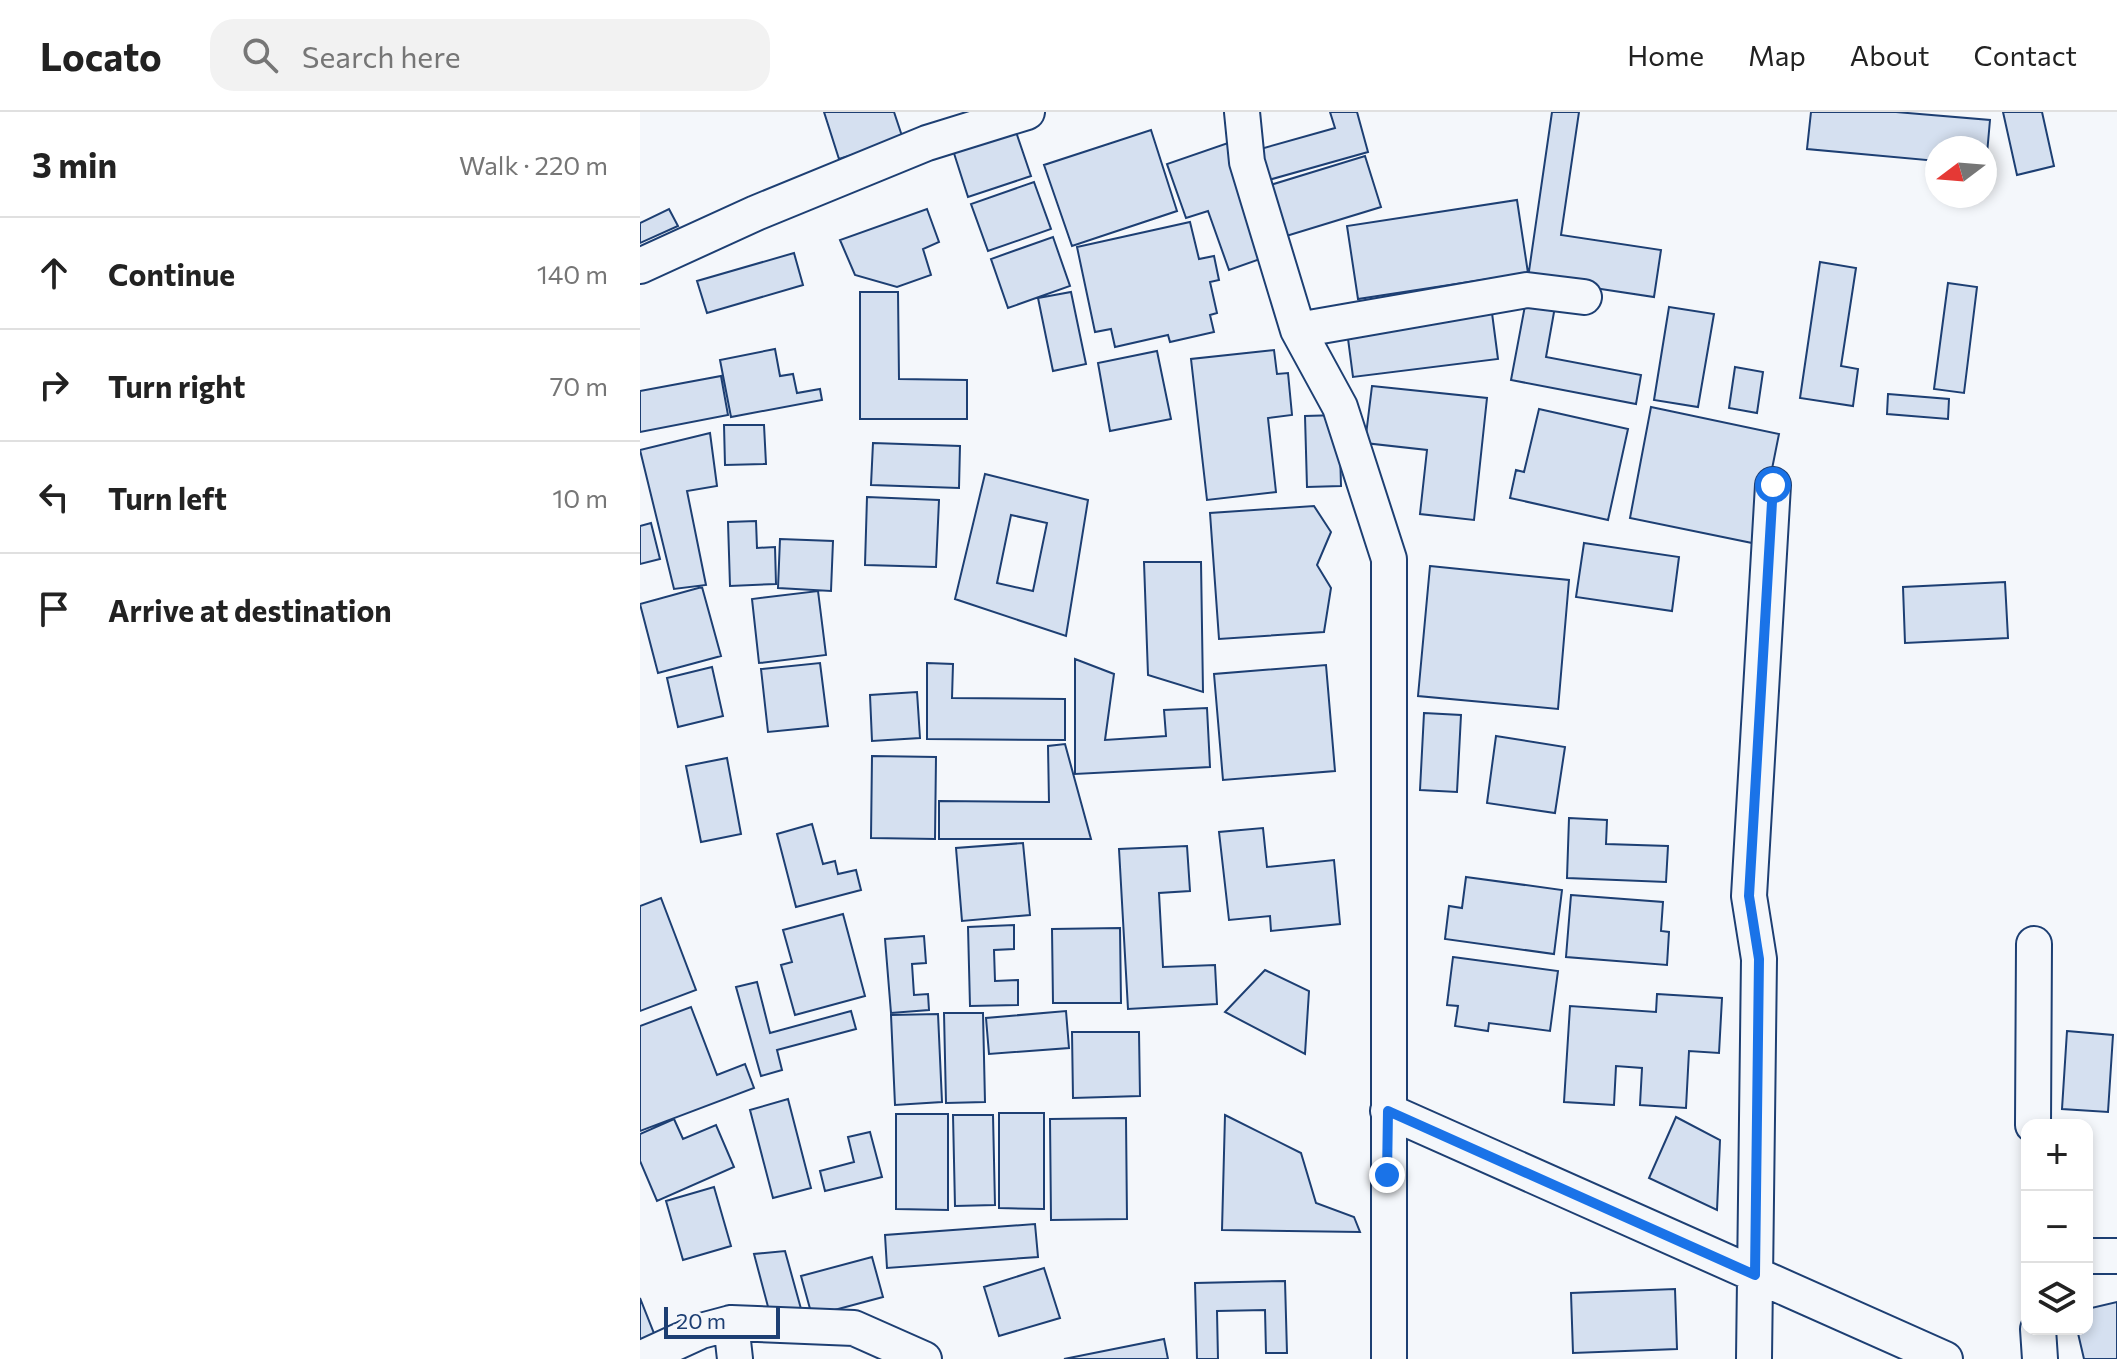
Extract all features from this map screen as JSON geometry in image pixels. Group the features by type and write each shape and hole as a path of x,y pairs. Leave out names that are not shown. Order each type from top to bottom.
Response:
{"street":[{"path":"640,266 756,213 927,143 1027,112"},
{"path":"1242,112 1247,162 1298,330 1340,407 1389,559 1389,1359"},
{"path":"1298,330 1527,290 1584,297"},
{"path":"1754,1359 1759,959 1749,896 1773,485"},
{"path":"2033,1119 2034,944"},
{"path":"1388,1111 1945,1359"},
{"path":"2093,1256 2117,1256"},
{"path":"640,1359 701,1331 731,1323 854,1328 924,1359"},
{"path":"731,1323 735,1359"},
{"path":"2038,1335 2040,1359"}],"building":[{"path":"824,112 894,112 903,139 839,159"},
{"path":"1330,112 1357,112 1368,152 1265,181 1257,150 1335,128"},
{"path":"1552,112 1579,112 1561,235 1661,250 1654,297 1528,278"},
{"path":"1811,112 1896,112 1990,120 1989,136 1925,136 1925,160 1807,149"},
{"path":"2003,112 2042,112 2054,166 2017,175"},
{"path":"1013,123 1031,176 968,197 951,144"},
{"path":"1151,130 1177,211 1072,246 1044,165"},
{"path":"1228,143 1266,257 1229,270 1208,211 1186,218 1167,164"},
{"path":"1365,156 1381,207 1283,237 1267,186"},
{"path":"1034,182 1051,229 988,251 971,204"},
{"path":"1517,200 1528,273 1358,299 1347,226"},
{"path":"669,209 678,226 640,243 640,223"},
{"path":"927,209 939,242 923,249 931,275 897,287 855,275 840,240"},
{"path":"1190,222 1199,259 1214,256 1219,280 1210,282 1217,313 1210,315 1214,332 1170,342 1168,335 1115,347 1111,329 1095,332 1077,247"},
{"path":"1053,237 1070,286 1008,308 991,259"},
{"path":"794,253 803,285 707,313 697,281"},
{"path":"1820,262 1856,268 1841,366 1858,369 1853,406 1800,398"},
{"path":"1948,283 1977,287 1964,393 1934,389"},
{"path":"860,292 898,292 899,379 967,380 967,419 860,419"},
{"path":"1071,292 1086,364 1053,371 1038,298"},
{"path":"1527,295 1556,301 1546,357 1641,375 1636,404 1511,380"},
{"path":"1669,307 1714,314 1698,407 1654,400"},
{"path":"1492,313 1498,359 1353,377 1347,331"},
{"path":"775,349 780,376 793,374 797,393 820,389 822,400 731,417 720,360"},
{"path":"1274,350 1277,374 1288,373 1292,415 1268,418 1276,492 1207,500 1191,359"},
{"path":"1157,351 1171,419 1110,431 1098,363"},
{"path":"1735,367 1763,372 1757,413 1729,408"},
{"path":"721,376 728,415 640,432 640,391"},
{"path":"1372,386 1487,398 1474,520 1420,514 1427,450 1365,443"},
{"path":"1888,394 1949,399 1948,419 1887,414"},
{"path":"1651,407 1779,434 1757,544 1630,518"},
{"path":"1539,409 1628,429 1608,520 1510,498 1516,470 1524,472"},
{"path":"1339,415 1341,486 1307,487 1305,416"},
{"path":"724,425 764,425 766,464 725,465"},
{"path":"710,433 717,486 687,491 706,585 674,589 640,450"},
{"path":"873,443 960,446 959,488 871,485"},
{"path":"985,474 1088,500 1066,636 955,599","holes":["1011,515 1047,523 1033,591 997,583"]},
{"path":"867,497 939,500 936,567 865,565"},
{"path":"1314,506 1331,532 1317,565 1331,588 1324,632 1219,639 1210,513"},
{"path":"756,521 757,548 775,547 776,584 730,586 728,522"},
{"path":"651,523 660,559 640,564 640,526"},
{"path":"780,539 833,541 831,591 778,588"},
{"path":"1584,543 1679,557 1672,611 1576,597"},
{"path":"1144,562 1201,562 1203,692 1148,675"},
{"path":"1430,566 1569,580 1558,709 1418,696"},
{"path":"2005,582 2008,638 1905,643 1903,587"},
{"path":"702,587 721,656 658,673 640,604"},
{"path":"818,591 826,655 759,663 752,599"},
{"path":"1075,659 1114,674 1105,740 1166,736 1164,710 1207,708 1210,767 1075,774"},
{"path":"820,663 828,726 768,732 761,669"},
{"path":"927,663 953,664 952,698 1065,699 1065,740 927,739"},
{"path":"1326,665 1335,771 1223,780 1214,674"},
{"path":"712,667 723,716 678,727 667,678"},
{"path":"917,692 920,738 872,741 870,695"},
{"path":"1424,713 1461,715 1457,792 1420,790"},
{"path":"1496,736 1565,747 1555,813 1487,803"},
{"path":"1065,744 1091,839 939,839 939,801 1049,802 1048,746"},
{"path":"872,756 936,757 935,839 871,838"},
{"path":"727,758 741,834 701,842 686,766"},
{"path":"1569,818 1607,820 1606,844 1668,846 1666,882 1567,878"},
{"path":"812,824 823,864 835,861 838,874 856,870 861,890 796,907 777,834"},
{"path":"1263,828 1267,867 1334,860 1340,924 1271,931 1270,916 1229,920 1219,832"},
{"path":"1023,843 1030,915 962,921 956,848"},
{"path":"1187,846 1190,891 1159,893 1163,967 1215,965 1217,1004 1128,1009 1119,849"},
{"path":"1466,877 1562,890 1554,954 1445,939 1449,906 1462,908"},
{"path":"1571,895 1663,902 1661,931 1669,932 1667,965 1566,957"},
{"path":"661,898 696,990 640,1011 640,906"},
{"path":"843,914 865,996 795,1015 781,965 792,962 783,930"},
{"path":"1014,925 1014,949 994,950 995,981 1018,980 1018,1005 970,1006 968,927"},
{"path":"1120,928 1121,1003 1053,1003 1052,929"},
{"path":"924,936 926,963 912,964 914,995 928,994 929,1010 891,1013 885,939"},
{"path":"1453,957 1558,971 1550,1031 1489,1023 1488,1031 1455,1026 1458,1006 1447,1005"},
{"path":"1265,970 1309,991 1305,1054 1225,1012"},
{"path":"757,982 770,1033 851,1011 856,1029 777,1050 782,1070 761,1076 736,987"},
{"path":"1657,994 1722,998 1719,1053 1689,1051 1686,1108 1640,1105 1642,1068 1616,1066 1614,1105 1564,1102 1570,1006 1656,1012"},
{"path":"691,1007 717,1075 745,1064 754,1088 640,1131 640,1026"},
{"path":"1066,1011 1069,1048 989,1054 986,1018"},
{"path":"944,1013 983,1013 985,1102 946,1103"},
{"path":"938,1014 942,1102 895,1105 891,1015"},
{"path":"2067,1031 2113,1035 2108,1112 2062,1109"},
{"path":"1072,1032 1139,1032 1140,1096 1073,1098"},
{"path":"788,1099 811,1188 773,1198 750,1110"},
{"path":"999,1113 1044,1113 1044,1209 999,1208"},
{"path":"896,1114 948,1114 948,1210 896,1209"},
{"path":"953,1115 993,1115 995,1205 955,1206"},
{"path":"1225,1115 1301,1153 1316,1203 1354,1217 1360,1232 1222,1230"},
{"path":"1676,1117 1720,1140 1717,1210 1649,1178"},
{"path":"1126,1118 1127,1219 1051,1220 1050,1119"},
{"path":"674,1119 683,1139 716,1125 734,1167 657,1201 640,1161 640,1134"},
{"path":"870,1132 882,1177 825,1191 820,1171 854,1162 848,1137"},
{"path":"714,1187 731,1246 683,1260 666,1201"},
{"path":"1035,1224 1038,1257 887,1268 885,1235"},
{"path":"785,1251 803,1316 771,1318 754,1254"},
{"path":"872,1257 883,1297 812,1316 801,1276"},
{"path":"1044,1268 1060,1318 999,1336 984,1287"},
{"path":"1285,1281 1287,1353 1266,1353 1265,1310 1217,1311 1218,1359 1197,1359 1195,1283"},
{"path":"1675,1289 1677,1349 1573,1353 1571,1293"},
{"path":"640,1298 657,1341 640,1347"},
{"path":"2117,1302 2117,1359 2084,1359 2078,1335 2093,1335 2093,1308"},
{"path":"1164,1339 1168,1359 1064,1359"}],"route":[{"path":"1387,1175 1388,1111 1755,1275 1759,959 1749,896 1773,485"}]}
